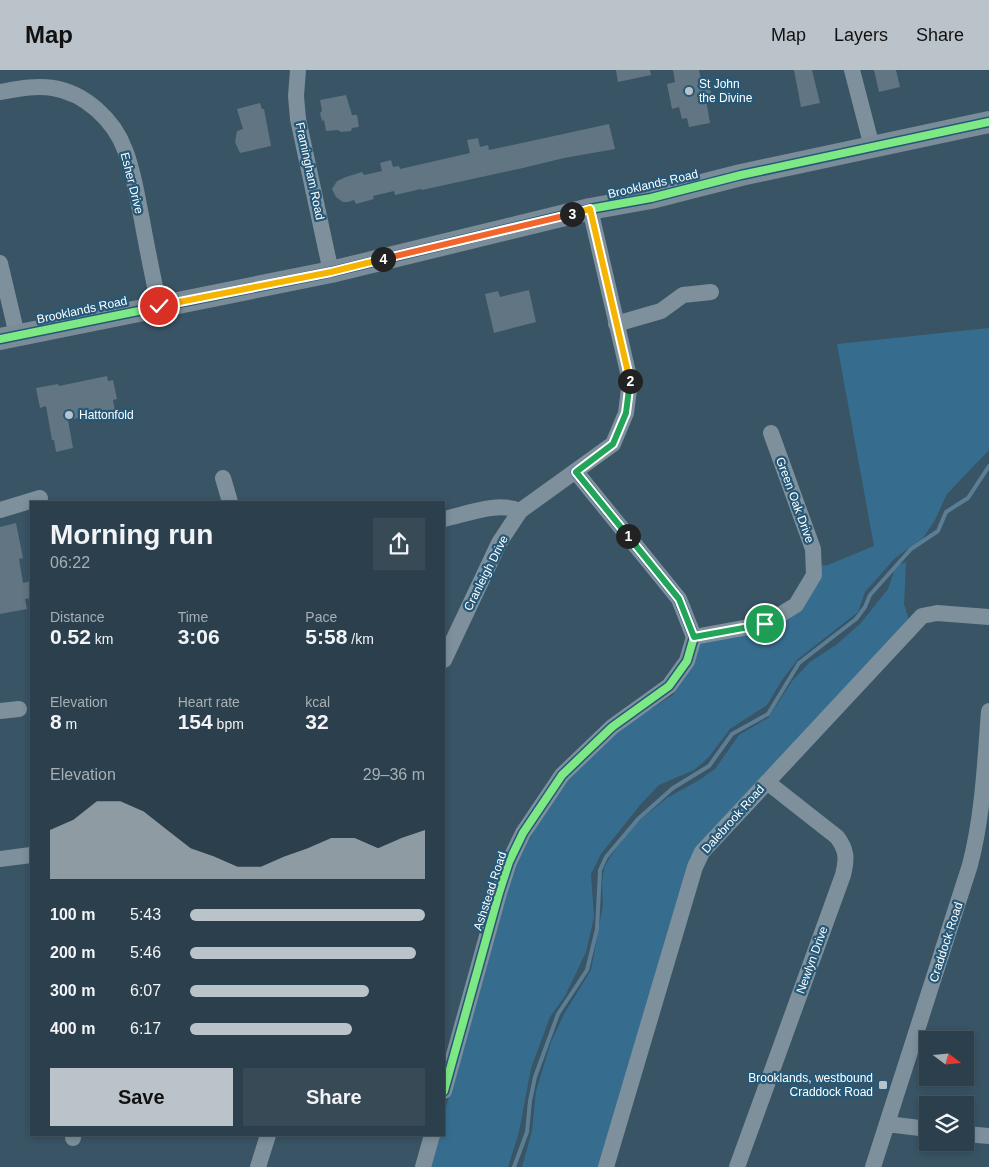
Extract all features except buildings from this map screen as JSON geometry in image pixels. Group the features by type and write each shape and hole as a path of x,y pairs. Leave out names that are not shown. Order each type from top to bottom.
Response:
{"street":[{"name":"Framingham Road","path":"298,70 296,96 298,119 331,272"},
{"path":"852,70 872,147"},
{"name":"Esher Drive","path":"0,92 38,87 60,89 94,107 109,123 125,149 132,172 159,306"},
{"name":"Brooklands Road","path":"8,337 331,272 590,209 651,198 741,175 989,122"},
{"name":"Cranleigh Drive","path":"445,658 499,543 520,511 613,444 626,413 630,381 590,209"},
{"path":"0,263 8,337"},
{"path":"616,324 661,311 683,295 711,292"},
{"name":"Green Oak Drive","path":"694,637 765,624 796,604 814,575 813,550 771,433"},
{"path":"576,472 679,599 694,637"},
{"path":"223,478 230,501"},
{"path":"0,510 40,498"},
{"path":"445,519 491,508 511,507 520,511"},
{"name":"Dalebrook Road","path":"606,1167 695,867 702,852 922,616 937,613 989,617"},
{"name":"Ashstead Road","path":"445,1087 499,892 509,862 523,833 562,775 612,727 669,686 687,661 694,637"},
{"path":"0,711 19,709"},
{"name":"Craddock Road","path":"874,1167 953,924 974,848 981,812 989,711"},
{"name":"Newlyn Drive","path":"737,1167 846,863 843,845 837,837 767,782"},
{"path":"0,859 30,856"},
{"path":"888,1124 919,1128"},
{"path":"974,1135 989,1136"},
{"path":"258,1167 268,1136"},
{"path":"423,1167 432,1136"}],"shaded area":[{"path":"989,328 989,450 947,494 935,520 923,538 895,558 865,592 858,612 798,659 782,680 767,705 730,729 708,758 694,770 659,785 640,805 601,854 591,874 594,917 586,952 565,996 550,1017 531,1068 519,1132 508,1167 429,1167 438,1136 445,1136 445,1110 499,914 517,862 540,820 572,775 612,737 635,719 673,695 693,664 698,640 772,626 818,566 828,565 874,546 837,344"},
{"path":"906,562 904,604 909,620 697,847 601,1167 522,1167 532,1131 536,1091 551,1042 564,1014 591,970 603,905 602,883 604,868 610,857 634,825 667,798 715,769 739,735 768,718 793,680 810,662 836,645 861,623 888,589 896,566"}],"waterway":[{"path":"514,1167 527,1132 535,1077 558,1014 587,970 597,929 600,870 606,857 638,819 673,788 709,766 732,734 768,714 799,663 856,619 865,607 870,595 911,549 938,531 946,512 968,498 989,466"}],"cycle path":[{"path":"0,339 331,272 590,209 651,198 741,175 989,122"},
{"path":"445,1087 499,893 509,862 523,833 562,775 612,727 669,686 687,661 694,637 679,599 576,472"}],"place":[{"name":"St John the Divine","path":"689,91"},
{"name":"Hattonfold","path":"69,415"},
{"name":"Brooklands, westbound Craddock Road","path":"883,1085"}],"route":[{"path":"159,306 331,272 590,209 630,381 626,413 613,444 576,472 679,599 694,637 765,624"}]}
